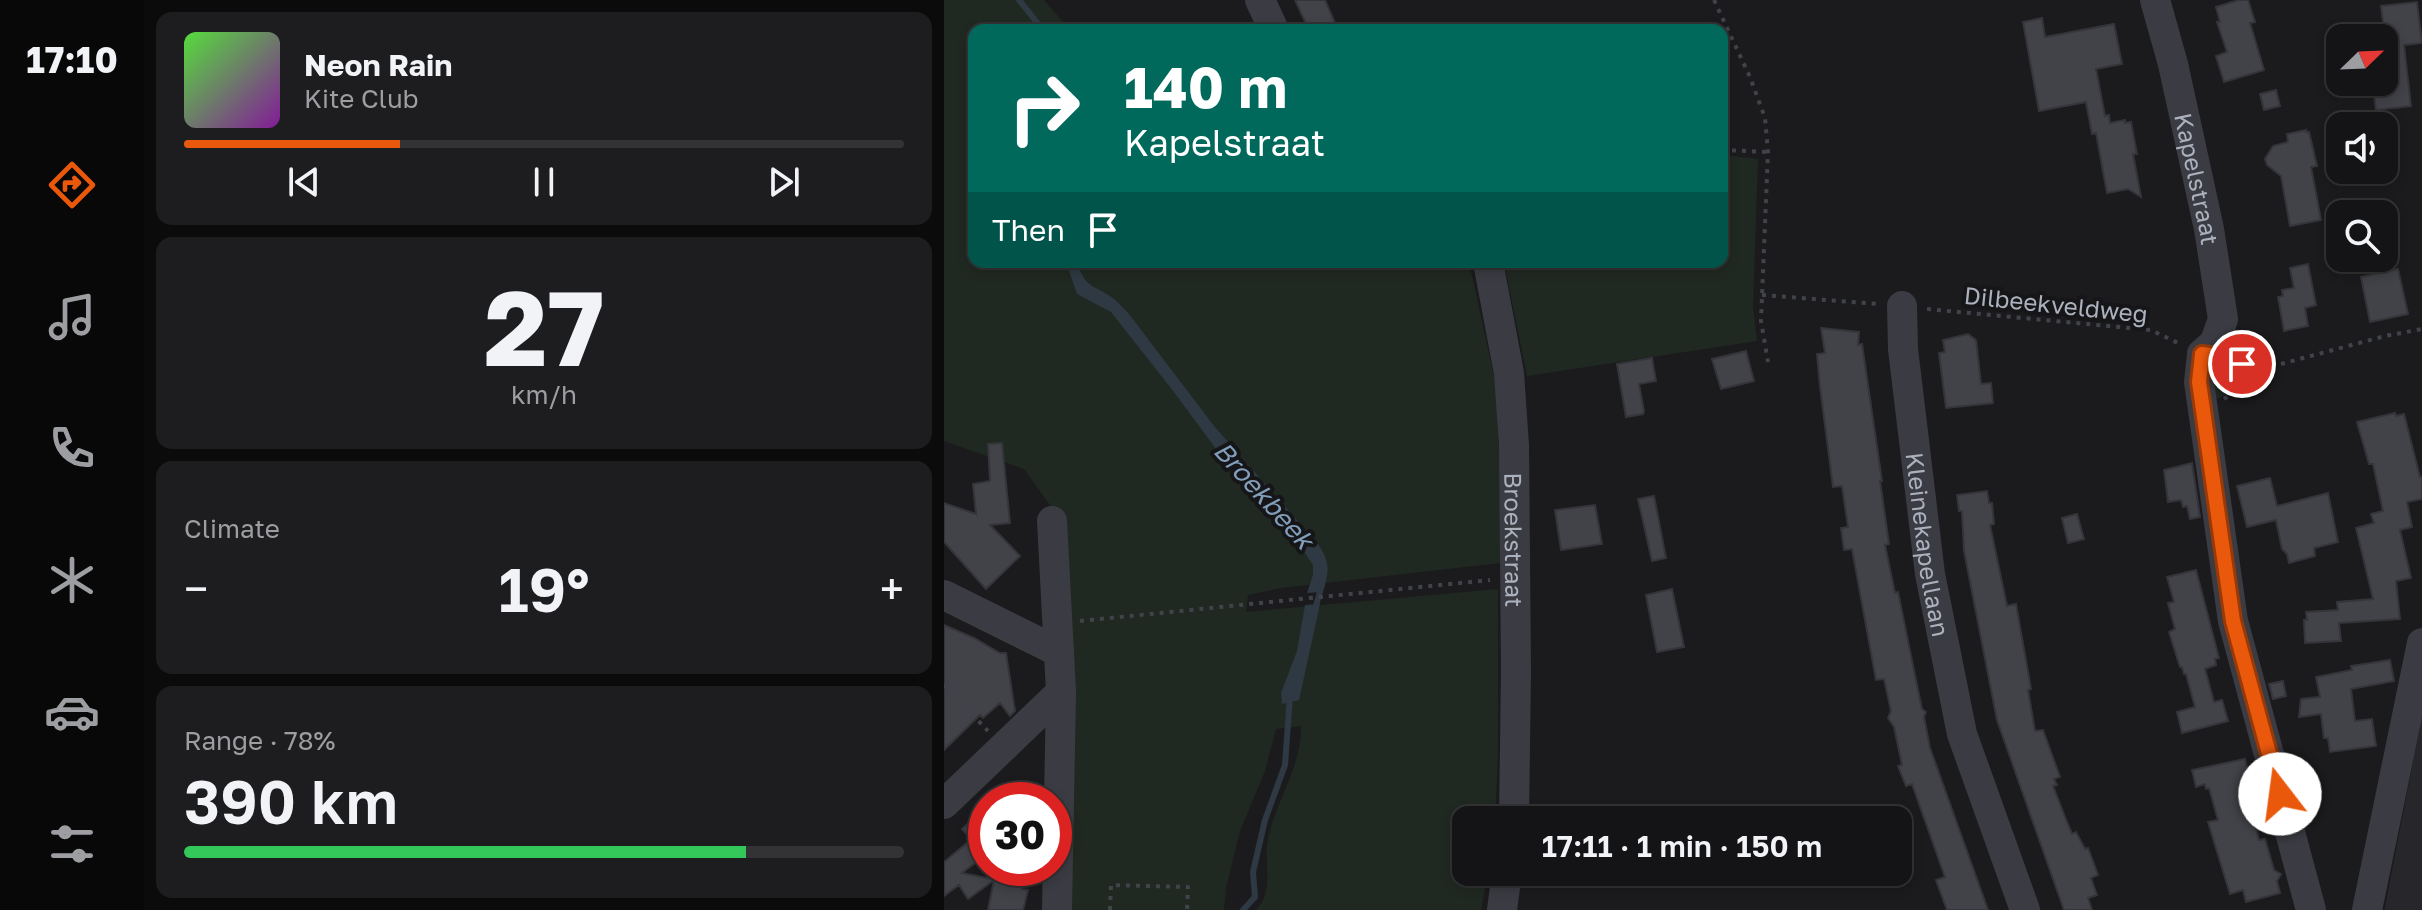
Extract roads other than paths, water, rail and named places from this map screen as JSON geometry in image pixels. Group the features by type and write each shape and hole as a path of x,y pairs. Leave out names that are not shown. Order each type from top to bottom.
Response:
{"street":[{"path":"1260,0 1271,24"},
{"name":"Kapelstraat","path":"2155,0 2173,64 2209,229 2223,319 2215,342 2202,354 2199,382 2233,621 2311,910"},
{"name":"Broekstraat","path":"1489,268 1504,341 1512,404 1514,806"},
{"name":"Kleinekapellaan","path":"1902,306 1903,349 1930,574 1962,734 2025,910"},
{"path":"2202,354 2224,357 2259,370"},
{"path":"1052,521 1061,692 1057,910"},
{"path":"944,595 1059,637"},
{"path":"2367,910 2422,643"},
{"path":"944,804 1061,692"},
{"path":"1502,910 1505,886"}],"water":[{"path":"1068,268 1079,268 1087,282 1114,299 1129,314 1214,426 1318,544 1328,567 1322,592 1307,593 1313,565 1305,553 1257,493 1219,453 1111,312 1077,294"},
{"path":"1320,604 1299,700 1282,704 1281,693 1297,651 1305,605"}],"waterway":[{"name":"Broekbeek","path":"1019,0 1038,24"},
{"name":"Broekbeek","path":"1315,609 1322,585"},
{"name":"Broekbeek","path":"1243,910 1255,897 1253,872 1265,820 1285,765 1290,696"}]}
